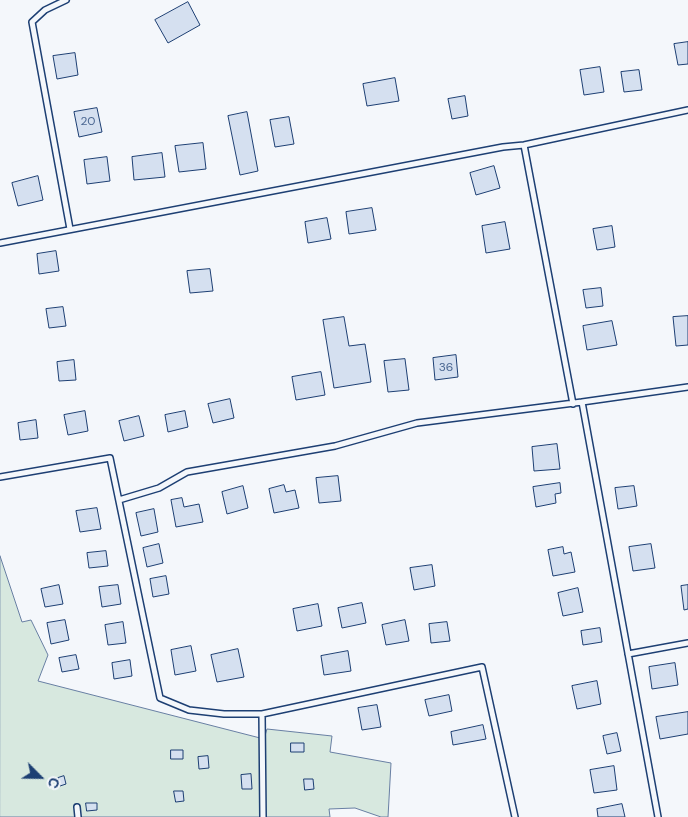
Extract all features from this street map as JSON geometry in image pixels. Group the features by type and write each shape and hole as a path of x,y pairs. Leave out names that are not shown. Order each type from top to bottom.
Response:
{"lane":[{"path":"66,0 45,10 32,22 70,229"},
{"path":"0,243 493,149 524,145 688,110"},
{"path":"524,145 573,404"},
{"path":"119,500 159,488 187,472 335,446 417,423 573,404 688,386"},
{"path":"582,402 658,817"},
{"path":"0,477 110,458 160,698 189,710 224,714 262,714 482,667 515,817"},
{"path":"628,654 688,643"},
{"path":"262,714 263,817"},
{"path":"77,807 78,817"}],"shaded area":[{"path":"0,556 22,622 31,620 48,655 38,681 264,739 267,729 332,736 330,752 391,763 388,817 381,817 355,808 329,809 330,817 0,817"}],"building":[{"path":"188,2 200,25 168,43 155,20"},
{"path":"688,42 688,64 678,65 674,44"},
{"path":"75,53 78,75 57,79 53,56"},
{"path":"600,67 604,92 584,95 580,70"},
{"path":"639,70 642,90 624,92 621,72"},
{"path":"395,78 399,101 367,106 363,84"},
{"path":"465,96 468,116 452,119 448,99"},
{"path":"97,108 102,132 79,137 74,112"},
{"path":"247,112 258,171 240,175 228,116"},
{"path":"289,117 294,144 275,147 270,120"},
{"path":"203,143 206,169 179,172 175,146"},
{"path":"162,153 165,177 134,180 132,157"},
{"path":"107,157 110,181 87,184 84,160"},
{"path":"494,166 500,188 476,195 470,173"},
{"path":"38,176 43,200 18,206 12,183"},
{"path":"372,208 376,230 349,234 346,212"},
{"path":"327,218 331,239 308,243 305,222"},
{"path":"505,222 510,249 486,253 482,226"},
{"path":"612,226 615,247 597,250 593,229"},
{"path":"56,251 59,271 39,274 37,254"},
{"path":"210,269 213,291 190,293 187,271"},
{"path":"601,288 603,306 586,308 583,290"},
{"path":"63,307 66,326 49,328 46,309"},
{"path":"688,316 688,345 676,346 673,317"},
{"path":"344,317 349,346 365,344 371,382 334,388 323,320"},
{"path":"612,321 617,345 587,350 583,326"},
{"path":"456,355 458,377 435,380 433,358"},
{"path":"405,359 409,390 388,392 384,361"},
{"path":"74,360 76,380 59,381 57,362"},
{"path":"321,372 325,395 296,400 292,377"},
{"path":"230,399 234,418 213,423 208,404"},
{"path":"85,411 88,431 68,435 64,415"},
{"path":"185,411 188,427 168,432 165,415"},
{"path":"139,416 144,436 124,441 119,421"},
{"path":"36,420 38,438 20,440 18,423"},
{"path":"557,444 560,469 534,471 532,447"},
{"path":"338,476 341,501 319,503 316,478"},
{"path":"560,483 561,493 555,494 556,503 536,507 533,487"},
{"path":"284,485 286,492 295,490 299,508 274,513 269,489"},
{"path":"243,486 248,508 227,514 222,492"},
{"path":"634,486 637,506 618,509 615,488"},
{"path":"182,498 184,507 199,504 203,522 176,527 171,500"},
{"path":"97,508 101,529 80,532 76,511"},
{"path":"154,509 158,532 141,536 136,513"},
{"path":"159,544 163,563 147,567 143,548"},
{"path":"651,544 655,568 633,571 629,547"},
{"path":"563,547 564,554 571,552 575,572 553,576 548,550"},
{"path":"106,551 108,566 89,568 87,553"},
{"path":"432,565 435,586 414,590 410,568"},
{"path":"166,576 169,594 153,597 150,579"},
{"path":"59,585 63,604 45,607 41,589"},
{"path":"118,585 121,604 102,607 99,587"},
{"path":"688,585 688,609 684,610 681,586"},
{"path":"578,588 583,612 563,616 558,593"},
{"path":"362,603 366,623 342,628 338,608"},
{"path":"318,604 322,626 297,631 293,609"},
{"path":"65,620 69,640 51,644 47,623"},
{"path":"405,620 409,641 386,645 382,625"},
{"path":"123,622 126,643 108,645 105,625"},
{"path":"447,622 450,641 431,643 429,624"},
{"path":"600,628 602,642 583,645 581,631"},
{"path":"191,646 196,671 175,675 171,650"},
{"path":"238,649 244,677 217,682 211,655"},
{"path":"348,651 351,671 324,675 321,656"},
{"path":"76,655 79,669 62,672 59,658"},
{"path":"130,660 132,676 114,679 112,663"},
{"path":"675,663 678,685 652,689 649,667"},
{"path":"597,681 601,704 577,709 572,686"},
{"path":"449,695 452,711 429,716 425,700"},
{"path":"377,705 381,727 362,730 358,708"},
{"path":"688,712 688,734 660,739 656,717"},
{"path":"483,725 486,739 453,745 451,732"},
{"path":"617,733 621,751 607,754 603,736"},
{"path":"291,743 304,743 304,752 291,752"},
{"path":"171,750 183,750 183,759 171,759"},
{"path":"208,756 209,768 199,769 198,757"},
{"path":"614,766 617,790 594,793 590,770"},
{"path":"251,774 252,789 242,789 241,775"},
{"path":"64,776 66,784 60,786 58,778"},
{"path":"304,779 313,779 314,789 305,790"},
{"path":"174,791 183,791 184,801 176,802"},
{"path":"86,803 97,803 97,810 87,811"},
{"path":"622,804 625,817 598,817 597,809"}]}
